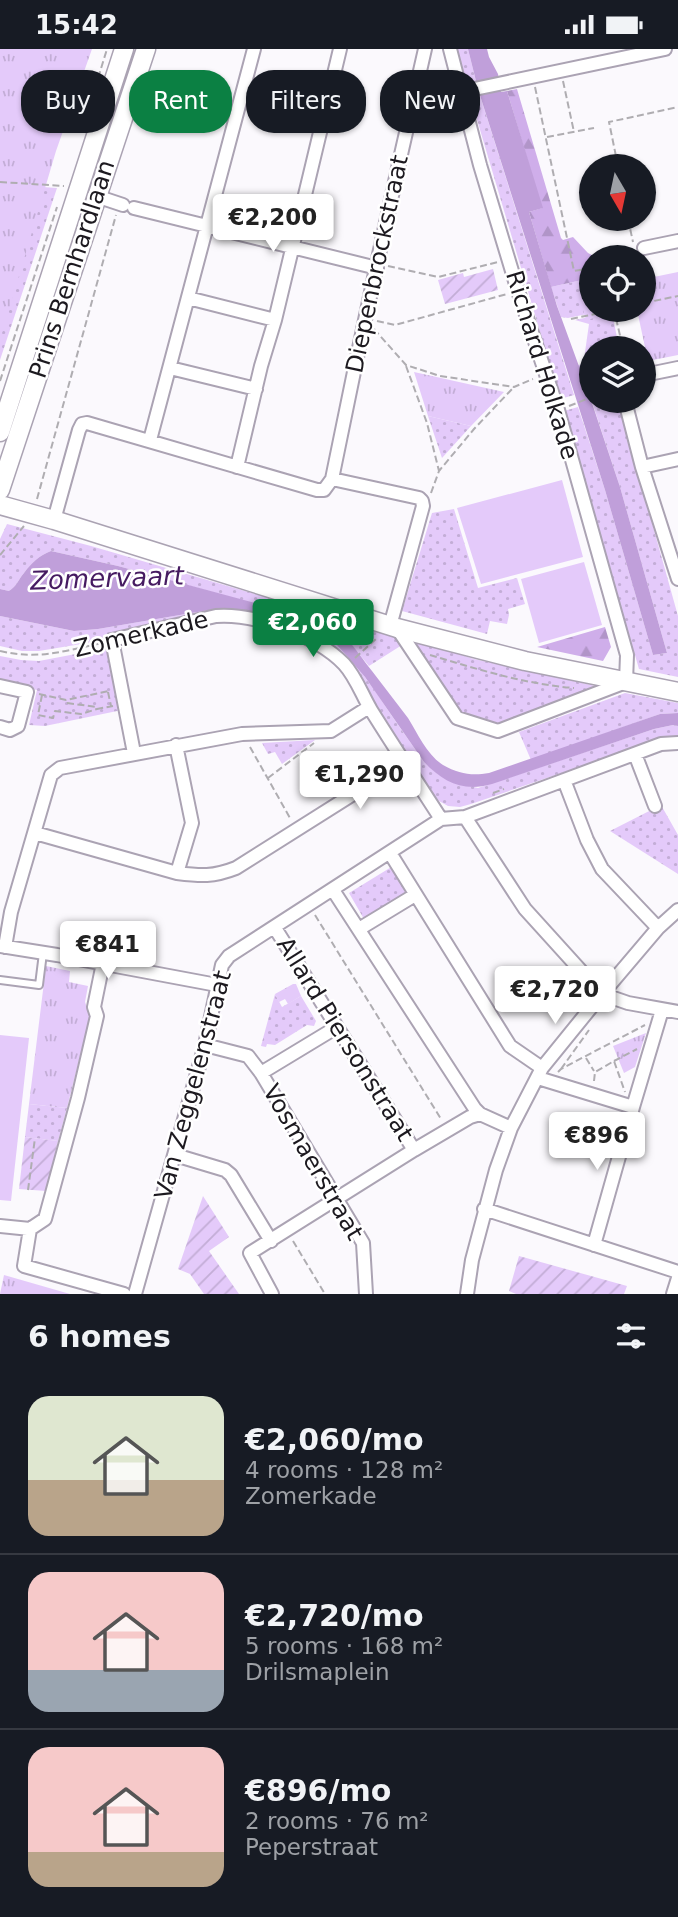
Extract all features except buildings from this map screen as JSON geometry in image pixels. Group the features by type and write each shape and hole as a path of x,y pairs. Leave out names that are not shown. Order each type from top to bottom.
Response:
{"main road":[{"name":"Prins Bernhardlaan","path":"0,432 124,49"},
{"name":"Prins Bernhardlaan","path":"0,490 146,49"},
{"path":"0,505 390,626 525,661 678,692"}],"street":[{"path":"150,440 254,49"},
{"path":"237,467 340,49"},
{"name":"Diepenbrockstraat","path":"332,479 364,318 425,49"},
{"name":"Richard Holkade","path":"450,49 455,70"},
{"path":"480,87 664,49"},
{"name":"Richard Holkade","path":"471,133 518,291 546,374 627,655 626,682"},
{"path":"96,197 206,227 377,266"},
{"path":"656,246 678,241"},
{"path":"188,298 275,320"},
{"path":"170,368 256,389"},
{"path":"656,373 678,368"},
{"path":"628,413 642,467 675,562 678,579"},
{"path":"54,520 79,430 82,424 87,423 317,490 324,490 332,479 419,498 423,504 390,626 412,650 457,718 498,731 626,682"},
{"path":"642,467 678,459"},
{"name":"Zomerkade","path":"112,640 232,614 306,636 325,646 354,677 369,707 442,819"},
{"path":"112,640 135,753"},
{"path":"0,686 27,692 18,726 10,730 0,727"},
{"path":"217,985 2,947 51,775 60,768 242,734 331,731 369,707"},
{"path":"442,819 465,817 661,744 678,743"},
{"path":"176,745 192,823 177,873"},
{"path":"635,754 655,806"},
{"path":"35,833 177,873 219,875 236,868 297,831 404,762"},
{"path":"564,780 587,840 602,869 658,928"},
{"path":"465,817 525,909 602,994 628,1003 678,1012"},
{"name":"Van Zeggelenstraat","path":"135,1294 205,1045 222,965 229,955 442,819"},
{"path":"390,853 510,1046 540,1073 633,1107"},
{"path":"333,890 480,1114 511,1128"},
{"path":"359,929 415,895"},
{"path":"467,1294 472,1260 496,1170 511,1128 540,1073 602,994 658,928 678,910"},
{"name":"Allard Piersonstraat","path":"275,928 414,1150"},
{"path":"0,1226 30,1229 45,1219 97,1016 94,1007 103,963"},
{"path":"594,1245 662,1010"},
{"path":"205,1045 248,1056 261,1073 337,1027"},
{"name":"Vosmaerstraat","path":"261,1073 363,1243 366,1294"},
{"path":"272,1294 250,1253 414,1150 470,1117 480,1114"},
{"path":"175,1155 225,1170 231,1175 271,1241"},
{"path":"484,1209 678,1272"},
{"path":"30,1229 24,1266 124,1294"},
{"path":"673,1294 678,1278"}],"lane":[{"path":"0,980 39,985 43,953"}],"path":[{"path":"101,70 107,49"},
{"path":"560,70 574,132"},
{"path":"533,76 574,271 579,270"},
{"path":"616,154 609,122 678,107"},
{"path":"545,138 594,128"},
{"path":"0,182 64,186"},
{"name":"Prins Bernhardlaan","path":"0,381 60,199"},
{"path":"0,555 32,515 126,206"},
{"path":"631,231 633,241 639,245"},
{"path":"377,266 438,277 509,259"},
{"path":"364,318 395,325 518,291"},
{"path":"656,301 678,296"},
{"path":"571,319 579,317"},
{"path":"364,318 406,365 427,423 439,471"},
{"path":"406,365 440,376 514,387"},
{"path":"423,504 430,495 439,471 474,429 514,387 546,374"},
{"path":"349,663 390,626"},
{"name":"Zomerkade","path":"0,651 20,656 48,655 112,640"},
{"path":"412,650 501,676 548,686 594,690 598,694"},
{"path":"27,692 42,695 66,700 108,691 111,706 81,714 55,711 53,718 38,715 42,695"},
{"path":"66,700 67,703 97,709"},
{"path":"268,779 331,731"},
{"path":"242,734 297,831"},
{"path":"309,905 448,1130"},
{"path":"561,1069 652,1021 662,1010"},
{"path":"540,1073 557,1075 590,1029"},
{"path":"585,1057 595,1072 593,1086"},
{"path":"595,1072 614,1061 626,1095 615,1092"},
{"path":"28,1190 35,1138"},
{"path":"287,1231 326,1294"}],"green space":[{"path":"0,49 92,49 85,70 21,70 21,133 62,133 0,340"},
{"path":"456,49 468,49 473,70 462,70"},
{"path":"517,89 561,238 563,240 573,237 580,245 579,281 551,287 529,212 542,208 507,91"},
{"path":"480,95 574,395 560,399 480,130"},
{"path":"0,184 57,188 0,360"},
{"path":"493,269 498,290 445,304 438,280 463,273 464,277"},
{"path":"678,272 678,355 656,359 656,336 643,336 640,322 656,322 656,277"},
{"path":"579,281 579,316 561,317 551,287"},
{"path":"582,322 614,322 617,336 587,336 589,324"},
{"path":"414,372 504,392 471,426 428,416"},
{"path":"578,407 653,655 667,653 620,487 596,413 621,413 678,616 678,677 639,669 564,411"},
{"path":"428,416 471,426 442,458"},
{"path":"562,480 583,557 481,584 457,508"},
{"path":"454,509 478,588 517,578 525,604 508,609 507,624 490,621 487,634 402,611 432,513"},
{"path":"7,524 396,635 402,645 369,666 344,636 314,620 118,566 51,551 33,563 12,589 0,589 0,539"},
{"path":"584,562 602,625 539,643 521,579"},
{"path":"215,609 279,619 326,637 338,645 362,673 424,762 443,777 462,784 478,788 673,725 678,726 678,739 655,741 471,804 448,806 439,801 422,778 351,668 287,626 198,617 105,640 39,651 22,651 0,646 0,616 74,631"},
{"path":"605,627 611,647 603,661 537,647"},
{"path":"411,639 474,659 600,687 496,726 461,715"},
{"path":"107,648 122,710 45,726 29,725 37,690 0,683 0,656 39,661"},
{"path":"625,693 678,703 678,713 660,714 531,760 519,732"},
{"path":"315,740 282,764 275,752 268,754 262,743"},
{"path":"661,805 678,835 678,874 610,831"},
{"path":"393,866 407,891 364,919 349,893"},
{"path":"46,966 70,971 69,982 88,986 85,1002 90,1016 67,1108 29,1104"},
{"path":"296,984 301,996 288,1004 285,999 279,1002 275,994"},
{"path":"275,994 282,1007 301,996 316,1021 314,1026 307,1025 275,1045 261,1046"},
{"path":"646,1033 635,1067 624,1073 613,1046"},
{"path":"0,1035 29,1038 11,1201 0,1200"},
{"path":"29,1104 67,1108 58,1141 25,1137"},
{"path":"25,1137 58,1141 46,1191 19,1189"},
{"path":"203,1196 229,1237 209,1251 239,1294 204,1294 190,1274 178,1269"},
{"path":"519,1256 627,1286 624,1294 516,1294 509,1291"},
{"path":"4,1275 70,1294 0,1294"}],"water":[{"path":"468,49 487,49 498,74 501,92 507,91 543,208 529,212 557,306 579,366 579,408 480,95 480,70 473,70"},
{"path":"581,413 595,413 620,487 667,653 653,655"},
{"name":"Zomervaart","path":"51,551 118,566 292,613 333,629 356,649 408,718 432,756 443,765 460,772 489,773 660,714 678,713 678,726 654,729 492,784 472,787 455,784 424,762 365,677 337,645 312,631 235,609 215,609 74,631 0,616 0,589 12,589 33,563"}]}
